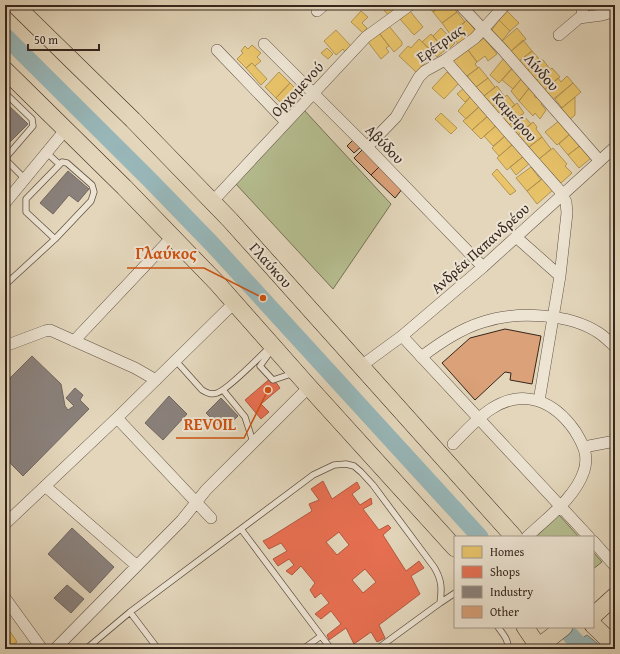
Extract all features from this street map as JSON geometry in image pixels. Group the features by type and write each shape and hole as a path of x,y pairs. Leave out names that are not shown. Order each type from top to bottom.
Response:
{"main road":[{"name":"Γλαύκου","path":"15,5 133,120 213,201 513,536"},
{"path":"5,70 66,129 235,302 309,387 454,547"},
{"path":"594,603 615,587"},
{"path":"594,615 615,596"},
{"path":"594,625 615,646"},
{"path":"526,628 544,647"},
{"path":"544,647 563,628"},
{"path":"544,647 576,628"}],"street":[{"name":"Ορχομενού","path":"213,201 366,37 410,5"},
{"name":"Λίνδου","path":"460,5 484,29 599,160"},
{"name":"Ερέτριας","path":"367,147 396,117 419,77 463,48 484,29 505,5"},
{"path":"582,17 583,5"},
{"path":"559,36 576,19 602,15 615,11"},
{"name":"Αβύδου","path":"264,44 367,147 483,267"},
{"path":"217,50 286,122"},
{"name":"Καμείρου","path":"445,60 562,194"},
{"path":"5,203 66,129"},
{"name":"Ανδρέα Παπανδρέου","path":"360,366 402,336 483,267 615,147"},
{"path":"539,401 560,276 567,207 562,194"},
{"path":"74,341 172,236"},
{"path":"516,237 560,276"},
{"path":"5,524 117,418 235,302"},
{"path":"421,357 456,334 487,320 512,316 553,318 573,322 592,329 615,347"},
{"path":"5,346 46,330 54,331 144,372 156,380"},
{"path":"402,336 588,536"},
{"path":"55,649 182,520 196,502 253,442 309,387"},
{"path":"453,444 495,406 508,401 524,399 539,401 554,408 563,416 584,447 586,458 584,471 577,485 560,505 528,536"},
{"path":"117,418 211,518"},
{"path":"584,447 615,441"},
{"path":"45,486 136,566"},
{"path":"594,542 615,566"},
{"path":"5,598 42,649"}],"lane":[{"path":"5,92 32,119 33,126 8,154 6,160 25,179"},
{"path":"47,153 59,164"},
{"path":"5,285 55,239 91,201 94,192 92,185 67,163 62,162 26,199 25,205 26,212 55,239"},
{"path":"273,345 260,366 273,380 296,372"},
{"path":"176,361 199,387 206,393 214,394 223,390 273,345"},
{"path":"223,390 245,417 253,442"},
{"path":"86,649 130,612 241,529 321,470 334,465 346,464 354,466 373,485 440,576 442,592 440,603"},
{"path":"241,529 331,649"},
{"path":"377,649 454,594"},
{"path":"130,612 158,649"},
{"path":"499,628 509,645 508,649"},
{"path":"303,649 321,636"}],"green space":[{"path":"304,110 391,204 333,289 235,183"},
{"path":"559,515 578,536 536,536"},
{"path":"594,553 602,562 594,568"}],"water":[{"path":"587,635 604,649 565,649"}],"building: Homes":[{"path":"380,5 397,5 399,7 388,15"},
{"path":"427,5 443,5 433,12"},
{"path":"443,5 451,5 457,12 442,23 433,12"},
{"path":"361,11 368,17 362,23 367,28 363,33 351,22"},
{"path":"410,11 423,27 414,35 400,19"},
{"path":"507,11 519,23 510,31 499,20"},
{"path":"457,12 465,22 450,34 442,23"},
{"path":"467,20 476,31 459,45 452,36 455,33 453,31"},
{"path":"499,20 510,31 501,42 491,31"},
{"path":"389,26 402,42 402,45 394,52 379,33"},
{"path":"441,28 455,43 447,51 433,36"},
{"path":"517,28 526,39 510,52 501,42"},
{"path":"336,30 351,46 345,52 343,49 336,55 324,41"},
{"path":"379,33 389,46 386,48 389,52 381,59 368,42"},
{"path":"431,34 445,50 437,57 422,42"},
{"path":"484,38 497,54 488,61 485,56 477,62 468,50"},
{"path":"419,39 434,53 416,72 399,56 408,46 411,48"},
{"path":"523,40 532,51 518,62 510,52"},
{"path":"252,45 261,53 257,57 261,61 255,66 252,63 246,68 237,59 243,53 241,51 245,46 248,49"},
{"path":"327,48 333,54 328,59 321,53"},
{"path":"468,50 477,62 475,64 478,68 467,76 462,75 452,62"},
{"path":"532,51 540,60 526,72 518,62"},
{"path":"504,58 512,68 499,83 490,75"},
{"path":"540,60 543,60 550,69 535,82 526,72"},
{"path":"252,63 267,79 261,85 246,68"},
{"path":"479,67 488,78 476,87 467,76"},
{"path":"552,68 560,77 543,91 535,82"},
{"path":"512,69 522,78 513,89 502,80"},
{"path":"279,72 290,83 276,98 265,87"},
{"path":"447,72 459,83 444,99 432,88"},
{"path":"567,76 573,83 551,101 543,91 558,78 561,82"},
{"path":"488,78 495,87 484,96 476,87"},
{"path":"522,78 530,87 519,101 511,91"},
{"path":"290,83 301,94 287,108 276,98"},
{"path":"573,83 581,92 562,108 555,99"},
{"path":"497,86 505,97 493,106 484,96"},
{"path":"465,87 472,95 465,102 457,94"},
{"path":"530,87 536,94 534,96 536,98 538,96 543,102 541,104 546,110 540,119 535,113 533,116 519,101"},
{"path":"472,95 481,105 466,119 458,111"},
{"path":"507,95 515,105 501,116 493,106"},
{"path":"575,97 575,115 568,121 559,110"},
{"path":"517,103 524,113 509,125 501,116"},
{"path":"481,105 489,115 472,130 463,121"},
{"path":"441,113 457,128 451,134 435,119"},
{"path":"522,114 531,124 518,135 509,125"},
{"path":"489,115 498,124 481,139 472,130"},
{"path":"560,120 571,133 557,145 545,132"},
{"path":"533,122 542,137 529,147 518,135"},
{"path":"498,124 505,136 493,146 484,136"},
{"path":"571,133 581,145 568,155 559,144"},
{"path":"505,136 513,144 499,156 492,148"},
{"path":"542,137 551,149 539,159 529,147"},
{"path":"513,144 525,155 507,170 497,158"},
{"path":"581,145 591,158 579,168 568,155"},
{"path":"553,148 567,164 565,166 572,173 561,183 539,159"},
{"path":"525,155 531,162 516,175 510,167"},
{"path":"531,167 541,180 527,191 516,178"},
{"path":"497,169 516,191 510,195 492,174"},
{"path":"544,177 554,189 537,204 527,191"},
{"path":"5,624 17,642 5,649"}],"building: Shops":[{"path":"272,377 280,388 261,404 269,412 261,419 245,400"},
{"path":"323,481 332,499 357,482 360,488 352,494 360,505 371,498 372,504 363,509 379,530 388,525 391,528 383,535 406,571 419,561 424,568 411,576 420,594 379,625 385,638 377,642 371,632 354,644 346,628 329,640 327,635 341,624 331,611 321,619 315,614 329,603 321,593 315,598 310,590 315,583 301,566 292,575 286,571 294,565 289,559 278,566 273,559 287,551 281,543 269,549 263,541 312,511 309,504 319,500 311,489","holes":["339,532 349,545 337,555 326,542","365,569 376,582 363,593 352,580"]}],"building: Industry":[{"path":"5,102 28,124 5,147"},
{"path":"68,171 89,189 78,202 69,195 53,214 40,203"},
{"path":"32,356 61,384 65,406 68,410 74,406 66,398 75,388 83,395 80,400 89,409 23,476 5,458 5,383"},
{"path":"169,396 187,414 163,440 145,423"},
{"path":"221,398 238,416 229,425 223,418 217,424 206,413"},
{"path":"72,528 114,567 90,593 48,554"},
{"path":"67,585 84,599 71,613 54,598"}],"building: Other":[{"path":"354,139 362,146 354,153 347,146"},
{"path":"363,149 380,166 371,175 354,158"},
{"path":"380,166 403,188 395,198 371,175"},
{"path":"505,329 541,336 532,384 510,380 511,373 505,372 475,400 442,363 470,338"}],"waterway":[{"path":"5,36 213,245 479,536"},
{"path":"564,628 583,649"}],"place":[{"name":"Γλαύκος","path":"263,298"},
{"name":"REVOIL","path":"268,390"}]}
